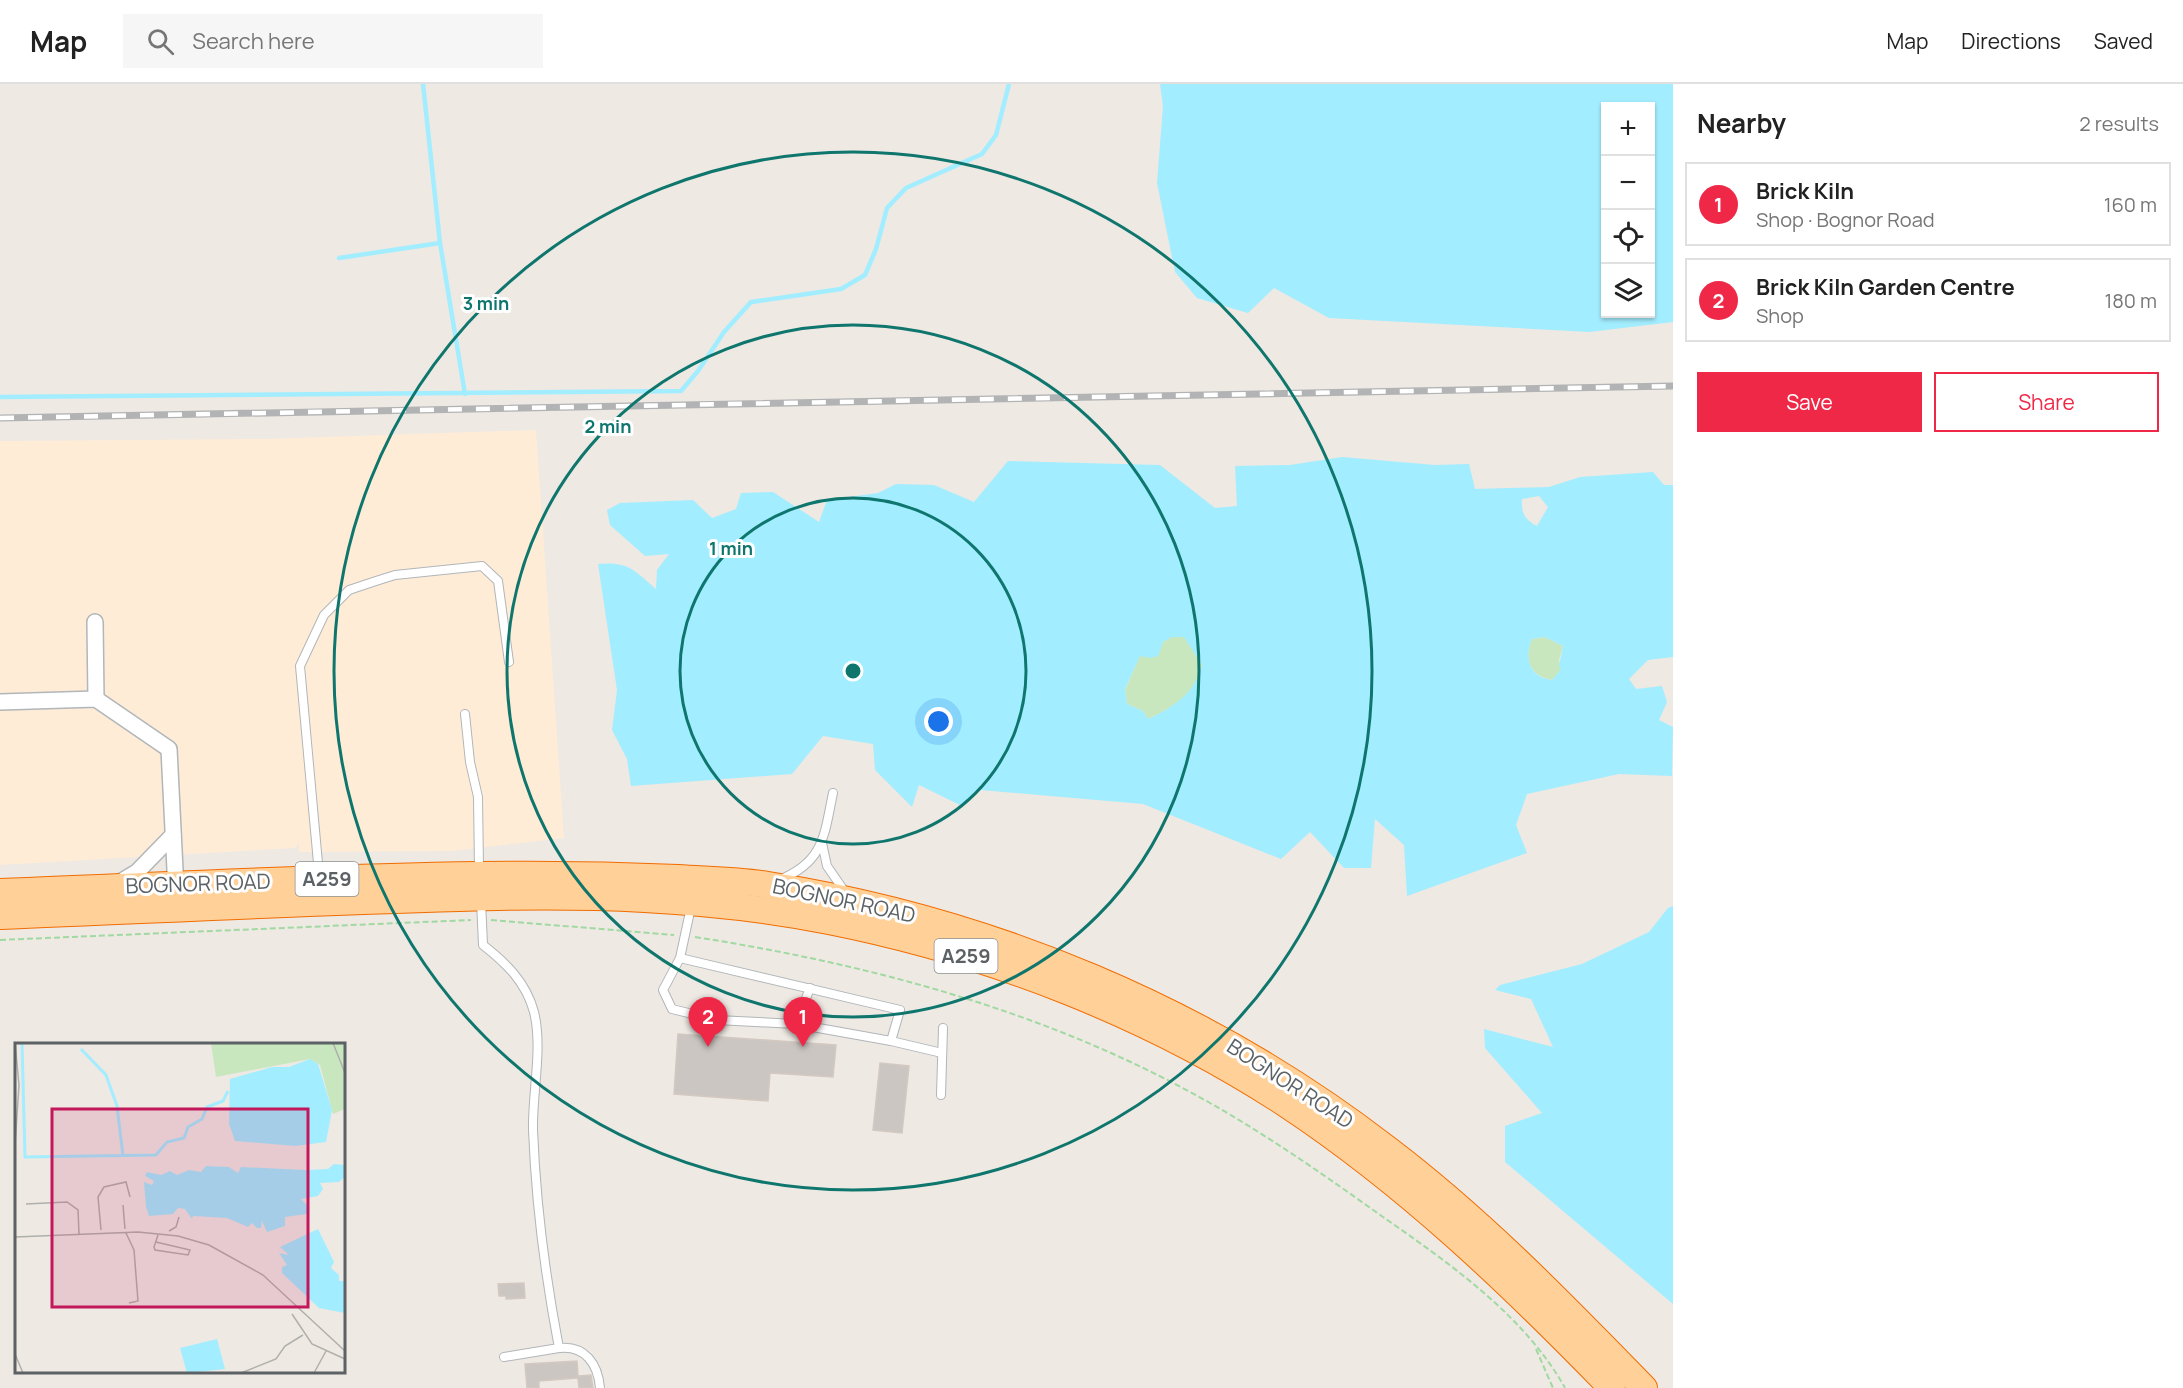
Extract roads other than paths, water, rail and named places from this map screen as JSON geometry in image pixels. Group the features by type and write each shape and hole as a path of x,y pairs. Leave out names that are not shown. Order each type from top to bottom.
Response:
{"highway":[{"name":"BOGNOR ROAD","path":"0,892 113,887 176,897 480,886 561,873 766,885 924,917 1113,986 1220,1038 1291,1080 1387,1148 1461,1209 1574,1317 1644,1388"},
{"name":"BOGNOR ROAD","path":"0,916 319,879 480,886 561,896 692,903 825,920 924,943 1029,976 1115,1011 1208,1058 1286,1104 1381,1172 1455,1234 1612,1388"}],"street":[{"path":"95,622 96,699"},
{"path":"0,702 96,699 169,749 176,897"},
{"path":"113,887 137,872 173,835"}],"lane":[{"path":"319,879 300,666 324,615 335,601 349,590 395,575 482,566 498,581 509,662"},
{"path":"465,714 470,762 478,797 483,945 507,963 521,982 534,1013 537,1074 533,1126 537,1211 559,1348"},
{"path":"766,885 799,872 813,859 822,843 833,793"},
{"path":"822,843 827,866 837,884 857,903"},
{"path":"692,903 680,958 663,990 672,1009 717,1020 796,1024 891,1041 942,1053"},
{"path":"680,958 900,1010 891,1041"},
{"path":"796,1024 810,988"},
{"path":"940,1095 942,1028"},
{"path":"504,1357 559,1348 580,1351 596,1366 600,1388"}],"water":[{"path":"1160,84 1673,84 1673,322 1589,332 1329,318 1274,288 1248,313 1197,298 1175,272 1157,183 1163,106"},
{"path":"1342,457 1435,465 1469,464 1475,489 1549,487 1580,477 1653,472 1664,485 1673,485 1673,657 1648,660 1629,679 1636,689 1662,686 1667,702 1659,720 1673,727 1672,776 1619,774 1527,794 1516,825 1527,853 1407,896 1404,845 1375,819 1371,868 1344,868 1310,832 1281,859 1143,804 981,790 962,806 919,785 912,807 875,770 873,744 823,736 792,774 631,786 627,759 612,730 617,690 598,564 617,564 630,568 656,589 657,570 669,554 645,556 610,525 607,510 620,503 693,500 712,518 736,509 741,493 773,492 819,522 827,500 878,493 896,484 934,485 974,502 1008,461 1160,465 1215,508 1237,506 1235,466 1290,465","holes":["1539,496 1548,507 1537,526 1525,516 1522,499","1172,637 1184,637 1202,665 1189,691 1175,704 1148,719 1143,711 1127,704 1125,689 1140,656 1150,658 1158,656 1163,642","1545,637 1563,646 1559,666 1561,669 1552,680 1538,675 1530,666 1529,653 1532,639"]},
{"path":"1673,906 1673,1304 1505,1162 1505,1126 1542,1113 1485,1048 1484,1029 1553,1047 1531,999 1495,990 1500,985 1582,964 1649,932 1668,908"}],"waterway":[{"path":"423,84 440,243 465,394"},
{"path":"0,397 681,391 698,371 724,332 751,302 841,289 865,275 876,249 887,208 906,188 982,154 996,135 1009,84"},
{"path":"339,258 440,243"}],"railway":[{"path":"0,418 1673,386"}],"place":[{"name":"Brick Kiln Garden Centre","path":"708,1047"},
{"name":"Brick Kiln","path":"803,1047"}]}
